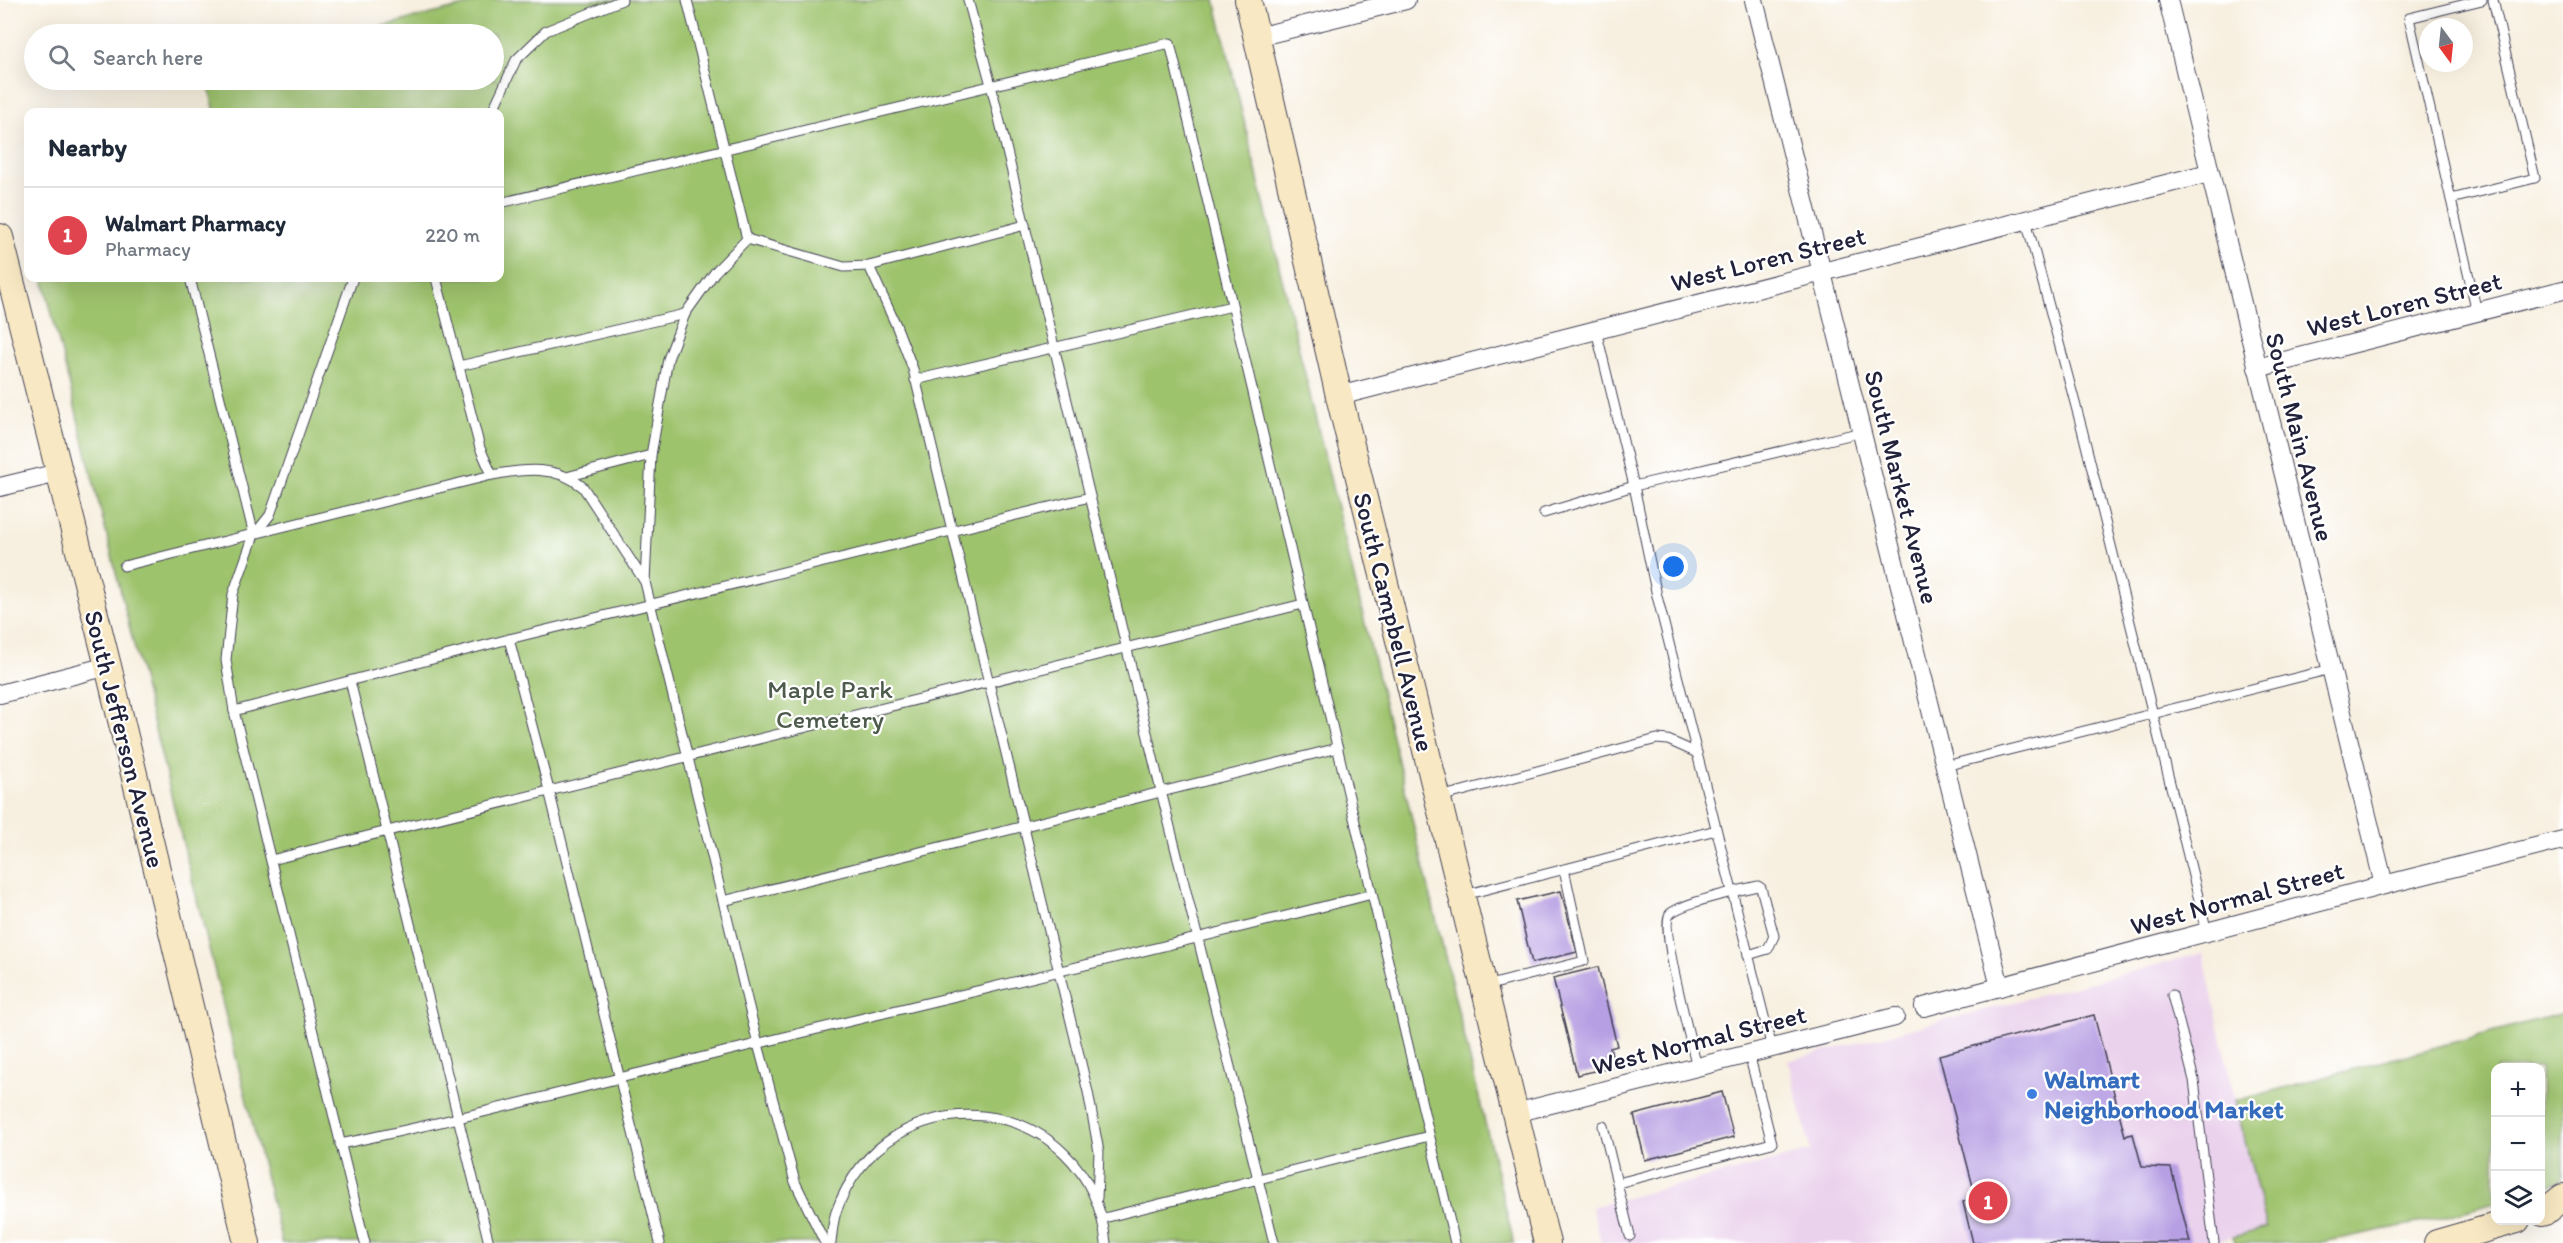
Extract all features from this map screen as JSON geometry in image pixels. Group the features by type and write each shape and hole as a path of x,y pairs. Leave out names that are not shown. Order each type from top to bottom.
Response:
{"main road":[{"name":"South Campbell Avenue","path":"1248,0 1339,396 1547,1243"},
{"name":"South Jefferson Avenue","path":"0,237 108,666 247,1243"},
{"path":"2437,1243 2502,1225"}],"street":[{"path":"1257,37 1406,0"},
{"name":"South Market Avenue","path":"1754,0 2000,987"},
{"name":"South Main Avenue","path":"2168,0 2384,885"},
{"name":"West Loren Street","path":"1339,396 2209,173"},
{"name":"West Loren Street","path":"2257,368 2563,290"},
{"path":"0,487 58,473"},
{"path":"0,694 108,666"},
{"name":"West Normal Street","path":"1924,1007 2563,840"},
{"name":"West Normal Street","path":"1515,1113 1895,1017"}],"lane":[{"path":"504,86 516,60 546,31 622,0"},
{"path":"687,0 747,239"},
{"path":"968,0 992,85 1161,791 1274,1243"},
{"path":"2477,312 2409,18 2482,0"},
{"path":"2451,199 2535,178 2493,0"},
{"path":"504,202 1170,43 1455,1243"},
{"path":"494,108 502,90"},
{"path":"2026,220 2085,441 2207,932"},
{"path":"747,239 844,267 869,266 1025,225"},
{"path":"747,239 715,272 685,314 668,359 651,455 645,582 758,1044 795,1182 825,1243"},
{"path":"869,266 896,325 915,380 1061,971 1099,1152 1097,1198"},
{"path":"191,282 254,536"},
{"path":"352,282 270,515 254,536 233,594 226,660 234,711 365,1243"},
{"path":"437,282 480,448 492,475"},
{"path":"915,380 1232,306"},
{"path":"459,366 685,314"},
{"path":"1596,330 1634,486 1657,596 1772,1048"},
{"path":"1544,513 1634,486 1862,432"},
{"path":"124,566 254,536 492,475 542,470 570,476 651,455"},
{"path":"570,476 583,487 645,582"},
{"path":"234,711 509,639 1090,497"},
{"path":"271,860 1303,604"},
{"path":"509,639 549,790 660,1243"},
{"path":"1945,766 2331,669"},
{"path":"350,681 489,1243"},
{"path":"1437,798 1657,739 1668,740 1697,753"},
{"path":"723,901 1338,748"},
{"path":"1462,896 1716,830"},
{"path":"1484,987 1584,961 1564,869"},
{"path":"1697,1067 1670,951 1666,921 1668,915 1675,910 1758,886 1764,892 1774,936 1773,943 1768,949 1748,956"},
{"path":"340,1144 458,1120 758,1044 1198,939 1372,894"},
{"path":"2172,995 2194,1080 2214,1243"},
{"path":"1618,1183 1772,1143 1749,1054"},
{"path":"831,1243 836,1213 852,1177 879,1148 912,1126 950,1116 990,1116 1028,1128 1061,1149 1087,1179 1097,1198 1104,1218 1106,1243"},
{"path":"1603,1126 1630,1236"},
{"path":"1104,1218 1430,1136"}],"shaded area":[{"path":"2203,953 2235,1101 2267,1228 2211,1243 1601,1243 1592,1207 1811,1151 1788,1061"}],"green space":[{"name":"Maple Park Cemetery","path":"488,0 1215,0 1514,1243 282,1243 44,282 504,282 504,108 214,108 210,90 504,90 504,24 391,24"},
{"path":"2563,1013 2563,1180 2545,1187 2545,1063 2491,1063 2491,1204 2433,1220 2317,1243 2235,1243 2233,1237 2267,1228 2235,1101"}],"building":[{"path":"1561,891 1577,952 1532,963 1517,901"},
{"path":"1598,967 1617,1046 1610,1048 1615,1066 1577,1075 1553,978"},
{"name":"Walmart Neighborhood Market","path":"2094,1015 2125,1136 2133,1134 2142,1167 2171,1168 2190,1242 1973,1243 1963,1202 1976,1198 1939,1055"},
{"path":"1722,1092 1734,1137 1645,1160 1634,1115"}],"place":[{"name":"Walmart Neighborhood Market","path":"2032,1094"},
{"name":"Walmart Pharmacy","path":"1988,1201"}]}
